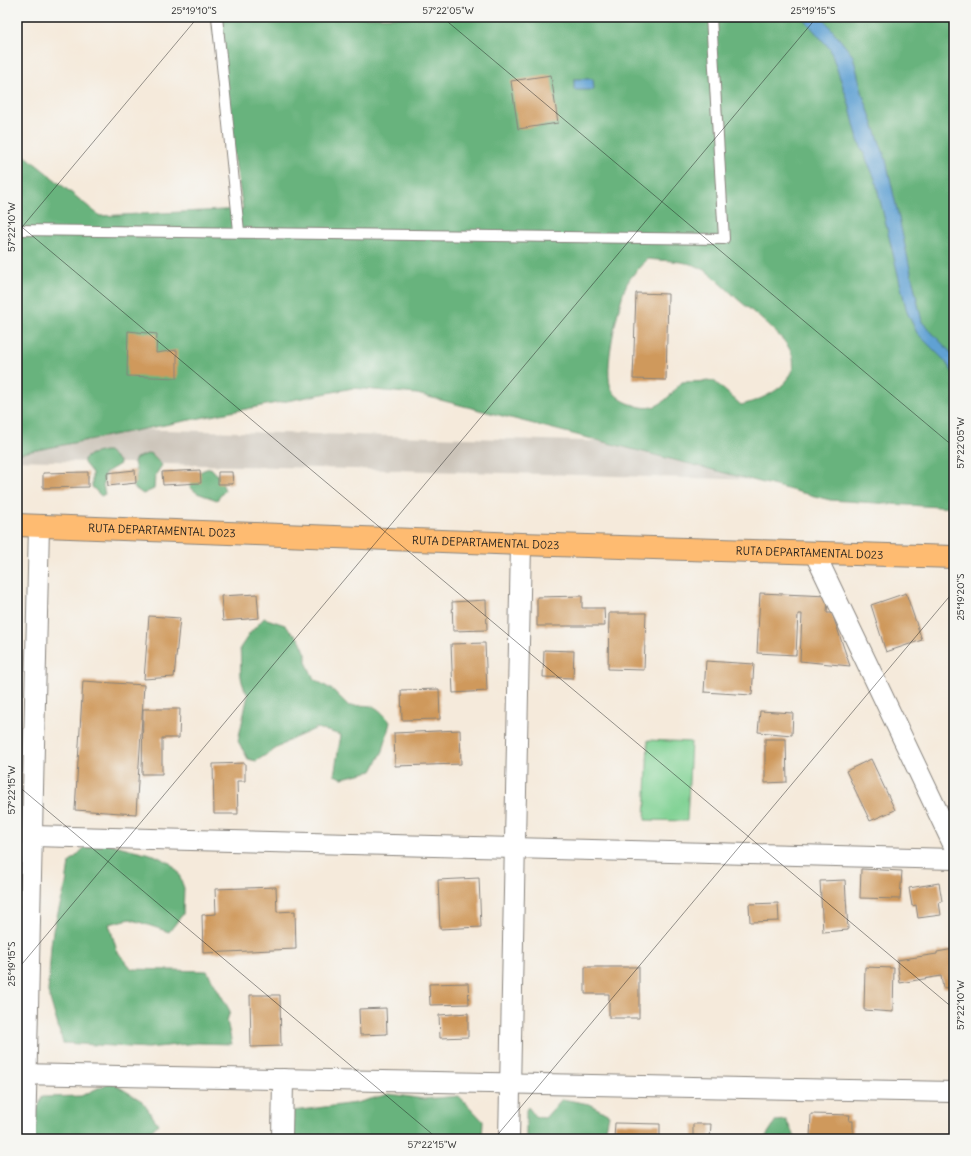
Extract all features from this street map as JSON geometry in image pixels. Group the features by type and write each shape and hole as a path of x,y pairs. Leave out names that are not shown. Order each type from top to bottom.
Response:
{"main road":[{"name":"RUTA DEPARTAMENTAL D023","path":"17,525 521,544 954,556"}],"street":[{"path":"25,1139 22,1074 32,836 40,526"},
{"path":"509,1139 521,544"},
{"path":"814,552 954,846"},
{"path":"32,836 954,859"},
{"path":"22,1074 954,1092"},
{"path":"282,1139 283,1079"}],"lane":[{"path":"217,17 239,232"},
{"path":"17,230 724,239 711,17"}],"shaded area":[{"path":"17,426 954,451 954,485 17,460"}],"green space":[{"path":"211,17 954,17 954,508 830,500 417,394 353,388 17,454 17,149 100,216 243,209","holes":["647,259 682,262 695,265 716,279 774,330 785,342 793,359 793,370 788,379 772,393 741,405 714,381 682,382 667,399 656,406 650,407 642,407 631,404 622,400 616,395 609,382 612,340 625,288 635,272"]},
{"path":"108,451 118,460 120,464 105,473 103,485 105,494 101,496 92,487 92,473 84,463 84,459 91,454"},
{"path":"150,453 162,465 155,476 154,489 143,494 133,487 137,475 134,462 136,458"},
{"path":"211,468 220,478 225,490 217,500 197,493 190,487 192,480 197,474"},
{"path":"264,618 285,625 300,640 306,654 306,662 314,679 334,691 349,706 372,706 380,711 390,722 383,751 372,771 342,778 334,775 341,735 317,728 290,740 256,761 248,759 238,741 248,695 242,683 240,648 250,633"},
{"path":"648,740 691,742 687,821 645,820"},
{"path":"90,842 106,843 154,855 170,863 178,872 184,888 183,914 169,932 130,919 109,924 117,951 132,969 207,971 230,1011 227,1021 232,1044 197,1043 147,1048 63,1043 48,992 53,930 66,884 69,863"},
{"path":"111,1082 142,1101 158,1124 144,1139 32,1139 29,1131 42,1097 81,1096"},
{"path":"389,1094 424,1099 459,1096 483,1121 482,1139 294,1139 293,1111 356,1103"},
{"path":"562,1099 589,1104 609,1115 604,1139 526,1139 526,1110 528,1107 536,1117 545,1118"},
{"path":"786,1120 796,1139 764,1139 776,1121"}],"water":[{"path":"802,17 822,17 853,56 863,95 886,160 922,322 954,356 954,374 944,360 917,333 907,312 875,179 858,140 849,104 830,49"},
{"path":"574,79 593,79 594,90 574,90"}],"building":[{"path":"551,75 558,123 518,129 511,81"},
{"path":"636,293 668,294 666,380 633,379"},
{"path":"128,331 157,334 156,353 177,350 177,378 127,376"},
{"path":"135,470 136,483 108,486 107,473"},
{"path":"200,470 201,483 163,485 162,472"},
{"path":"88,472 88,487 43,488 43,473"},
{"path":"218,472 232,472 233,484 218,484"},
{"path":"760,593 828,596 827,613 832,613 850,666 800,661 802,614 798,614 796,655 757,653"},
{"path":"906,593 922,640 886,652 871,605"},
{"path":"257,594 259,618 223,621 221,596"},
{"path":"582,596 582,608 604,608 605,626 537,626 537,597"},
{"path":"486,600 487,630 453,631 452,602"},
{"path":"609,613 646,613 644,670 608,669"},
{"path":"149,616 180,618 174,677 144,679"},
{"path":"485,643 487,691 453,693 451,644"},
{"path":"544,650 574,651 573,678 543,677"},
{"path":"706,661 754,664 752,695 704,692"},
{"path":"83,681 144,685 136,814 75,810"},
{"path":"439,689 440,719 402,720 401,690"},
{"path":"143,709 180,709 179,738 162,738 162,774 142,774"},
{"path":"760,711 793,713 792,735 758,732"},
{"path":"460,730 461,764 395,766 394,733"},
{"path":"765,739 786,739 787,782 765,783"},
{"path":"871,759 895,810 870,821 846,771"},
{"path":"245,763 245,781 237,781 238,814 214,814 213,764"},
{"path":"861,869 902,871 900,899 860,898"},
{"path":"479,878 481,927 440,929 438,880"},
{"path":"845,880 848,930 823,932 820,881"},
{"path":"939,883 942,901 939,902 941,915 918,918 916,905 912,906 909,888"},
{"path":"276,887 277,912 295,911 296,949 203,953 202,915 216,914 215,889"},
{"path":"778,903 779,921 750,922 749,904"},
{"path":"954,949 954,987 943,988 941,976 900,983 897,960 937,954 937,952"},
{"path":"585,967 639,967 639,1018 609,1018 609,994 585,994"},
{"path":"865,967 894,968 893,1012 864,1010"},
{"path":"468,983 469,1004 430,1005 429,984"},
{"path":"250,995 280,995 281,1046 251,1047"},
{"path":"386,1008 387,1034 360,1035 359,1009"},
{"path":"468,1013 468,1037 440,1038 439,1015"},
{"path":"811,1114 850,1115 849,1121 853,1121 853,1139 810,1139"},
{"path":"615,1123 660,1124 660,1139 614,1139"},
{"path":"693,1124 711,1124 710,1139 693,1139"}]}
